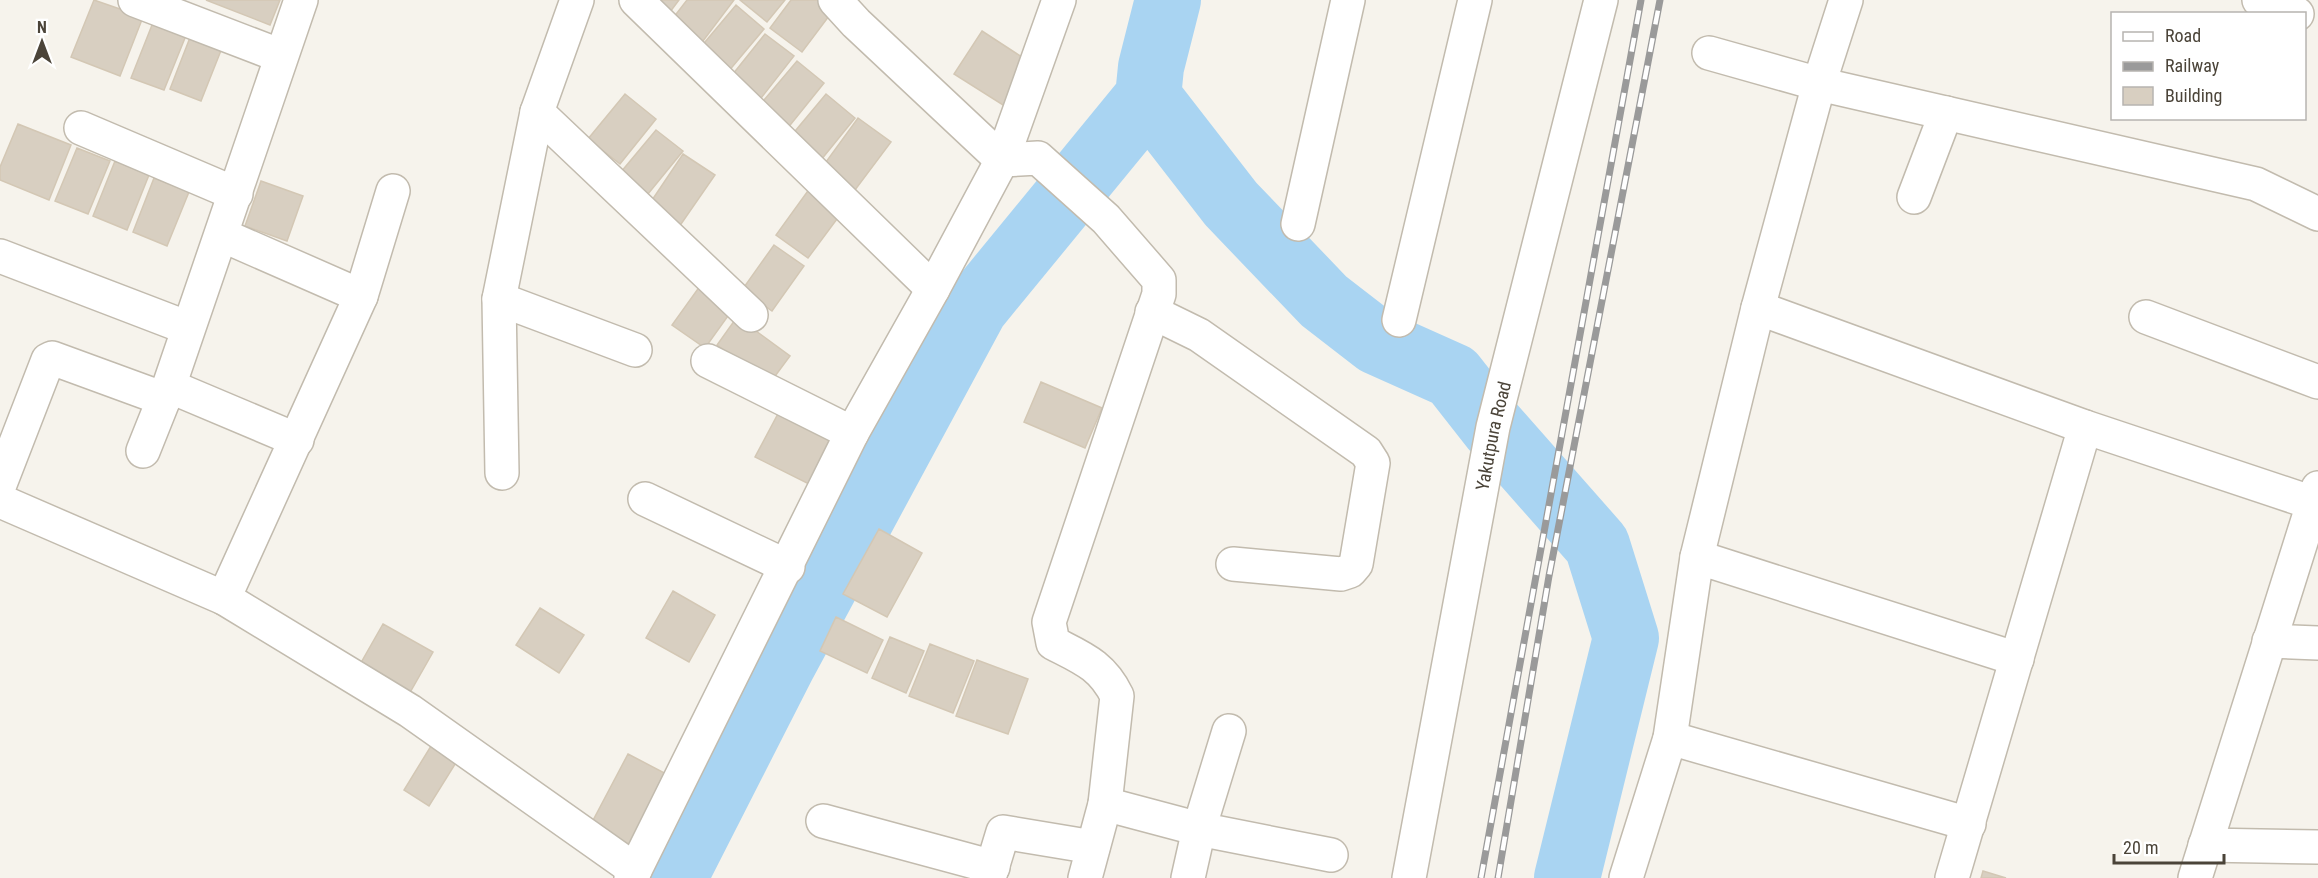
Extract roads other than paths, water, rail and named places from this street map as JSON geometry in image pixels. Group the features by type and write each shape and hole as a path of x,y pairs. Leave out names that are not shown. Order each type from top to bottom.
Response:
{"street":[{"path":"135,0 281,56"},
{"path":"143,451 222,235 301,0"},
{"path":"502,473 499,299 537,112 577,0"},
{"path":"636,0 933,289"},
{"path":"835,0 856,23 1002,160 1038,158 1106,219 1157,276 1160,286 1049,622 1053,643 1096,666 1110,681 1117,696 1105,804 1085,878"},
{"path":"0,501 224,598 410,711 633,874 788,567 852,433 1002,160 1059,0"},
{"path":"1298,224 1348,0"},
{"path":"1399,320 1475,0"},
{"name":"Yakutpura Road","path":"1409,878 1482,487 1509,365 1601,0"},
{"path":"1626,878 1671,738 1696,558 1758,308 1819,84 1846,0"},
{"path":"2259,0 2292,12"},
{"path":"1709,53 1819,84 2256,184 2318,214"},
{"path":"537,112 751,315"},
{"path":"1914,196 1946,113"},
{"path":"81,128 236,194"},
{"path":"224,598 361,296 393,191"},
{"path":"222,235 361,296"},
{"path":"0,256 189,328"},
{"path":"499,299 635,350"},
{"path":"1758,308 2085,427 2315,495 2195,878"},
{"path":"1152,312 1199,335 1366,452 1373,463 1356,564 1350,571 1341,574 1233,564"},
{"path":"2146,317 2318,382"},
{"path":"0,484 48,360 52,358 166,393 297,440"},
{"path":"708,361 852,433"},
{"path":"1952,878 2085,427"},
{"path":"645,499 788,567"},
{"path":"1696,558 2017,659"},
{"path":"2269,641 2318,643"},
{"path":"1188,878 1199,829 1229,731"},
{"path":"1671,738 1969,824"},
{"path":"1105,804 1199,829 1331,855"},
{"path":"823,821 991,873 1003,832 1093,847"},
{"path":"2205,845 2318,847"}],"waterway":[{"path":"674,878 783,664 975,308 1148,97 1151,67 1168,0"},
{"path":"1148,97 1231,204 1324,301 1377,342 1453,376 1493,427 1597,545 1626,638 1567,878"}],"railway":[{"path":"1481,878 1641,0"},
{"path":"1498,878 1549,576 1660,0"}]}
